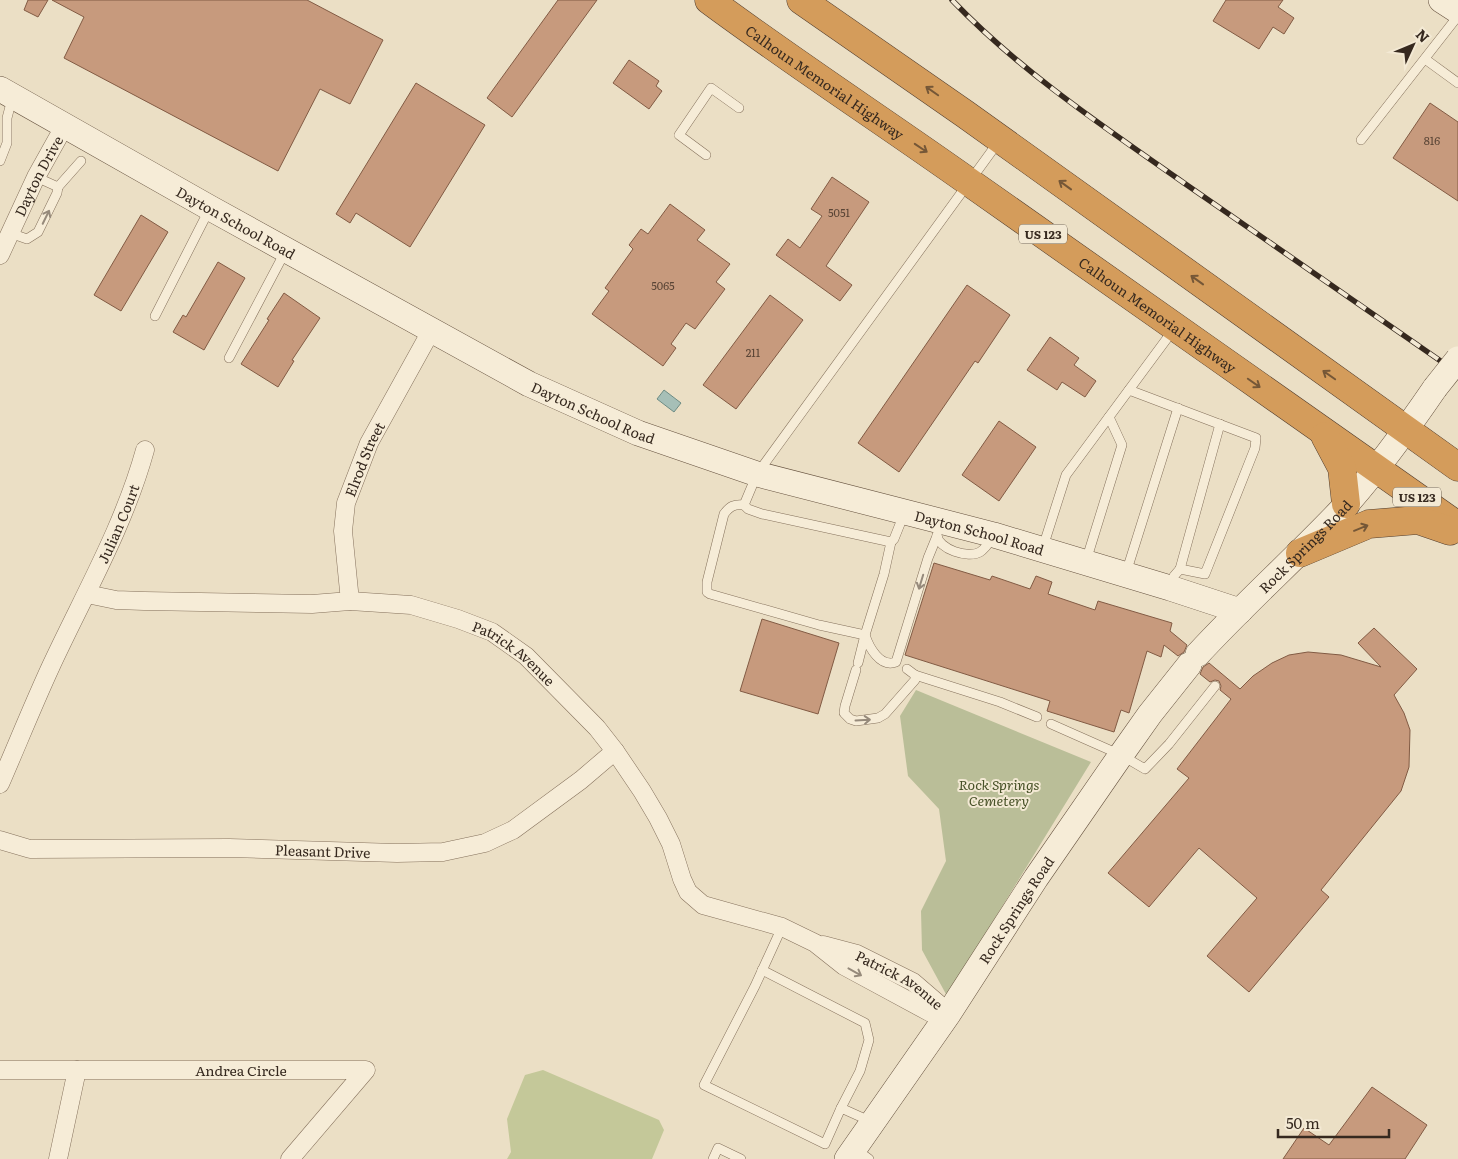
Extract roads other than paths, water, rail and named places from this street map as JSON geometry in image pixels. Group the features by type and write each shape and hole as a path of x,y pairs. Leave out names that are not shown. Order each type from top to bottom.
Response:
{"highway":[{"name":"Calhoun Memorial Highway","path":"709,0 771,46 969,181 1458,526"},
{"path":"801,0 1000,139 1458,467"},
{"path":"1323,432 1342,468 1346,504"},
{"path":"1300,553 1370,524 1418,520 1458,534"}],"street":[{"path":"1442,0 1458,11"},
{"name":"Dayton School Road","path":"6,93 529,384 638,433 757,474 905,512 939,528 994,535 1126,574 1175,579 1240,611"},
{"name":"Dayton Drive","path":"0,255 9,230 36,177 66,125"},
{"name":"Elrod Street","path":"350,601 343,531 346,504 369,443 431,330"},
{"name":"Rock Springs Road","path":"857,1155 872,1122 949,1013 1036,878 1150,714 1193,659 1300,553 1346,504 1406,430 1458,359"},
{"name":"Julian Court","path":"87,594 126,503 145,450"},
{"path":"0,784 51,666 87,594"},
{"name":"Patrick Avenue","path":"87,594 116,600 144,601 312,604 350,601 411,605 458,618 492,632 526,656 584,714 615,751 658,818 671,844 688,892 703,905 782,927 815,943 844,966 931,1013 949,1013"},
{"name":"Pleasant Drive","path":"0,840 30,849 229,848 397,853 443,852 485,843 513,830 615,751"},
{"name":"Andrea Circle","path":"0,1070 366,1070 290,1159"},
{"path":"58,1159 77,1070"}],"lane":[{"path":"1361,140 1458,16"},
{"path":"1425,59 1458,83"},
{"path":"706,155 679,135 711,88 739,108"},
{"path":"0,161 7,143 6,93"},
{"path":"744,505 757,474 1000,139"},
{"path":"9,230 27,239 38,232 57,193 58,187 81,162"},
{"path":"36,177 58,187"},
{"path":"155,316 210,208"},
{"path":"229,358 253,316 286,250"},
{"path":"1042,550 1066,475 1175,328"},
{"path":"1129,390 1178,408 1220,424 1256,438 1254,448 1205,574 1175,579 1220,424"},
{"path":"1126,574 1178,408"},
{"path":"1086,562 1122,445 1109,417"},
{"path":"866,635 810,622 707,592 707,582 724,514 734,504 744,505 748,509 762,514 891,542"},
{"path":"905,512 891,542 884,574 845,706 844,713 856,722 878,718 885,714 907,670 928,558 939,528"},
{"path":"866,635 868,644 881,660 1037,717"},
{"path":"1051,724 1121,755 1145,768 1168,744 1215,686"},
{"path":"762,970 865,1023 869,1040 860,1071 825,1144 704,1085 782,927"},
{"path":"841,1108 872,1122"},
{"path":"713,1159 718,1148 742,1159"}],"water":[{"path":"664,390 681,403 674,412 657,399"}],"railway":[{"path":"952,0 1006,51 1093,119 1458,373"}],"park label":[{"name":"Rock Springs Cemetery","path":"999,792"}]}
